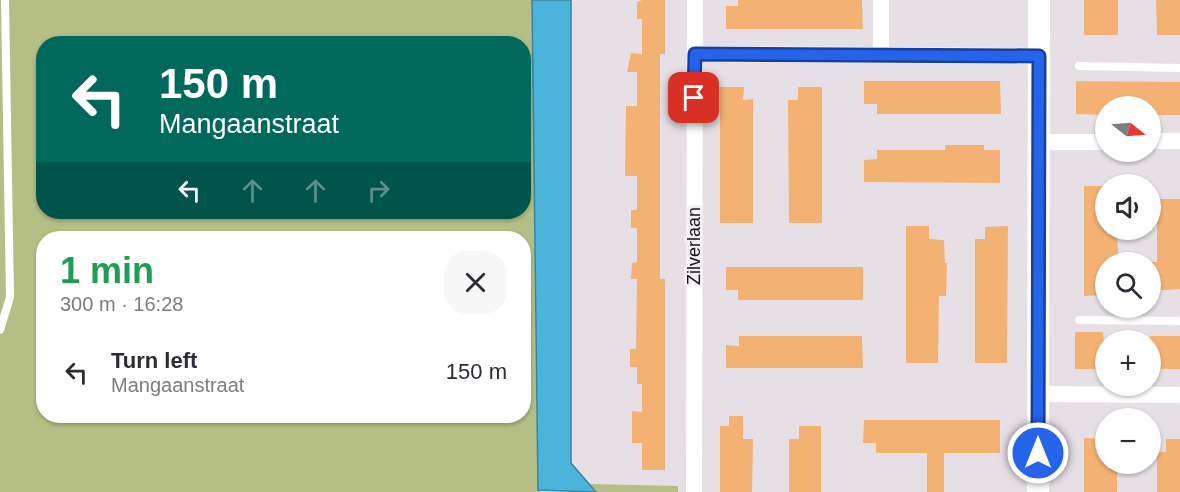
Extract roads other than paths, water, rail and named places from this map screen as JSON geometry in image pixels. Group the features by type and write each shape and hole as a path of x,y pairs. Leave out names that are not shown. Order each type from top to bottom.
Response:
{"street":[{"name":"Zilverlaan","path":"694,492 695,0"},
{"path":"881,0 881,54"},
{"path":"1038,492 1039,0"},
{"path":"695,54 1039,56"},
{"path":"1161,141 1180,141"},
{"path":"1039,142 1095,142"},
{"path":"1038,394 1180,395"}],"lane":[{"path":"0,330 10,297 5,0"},
{"path":"1079,66 1180,68"},
{"path":"1079,320 1180,321"}],"water":[{"path":"532,0 571,0 571,463 596,492 538,490"}]}
